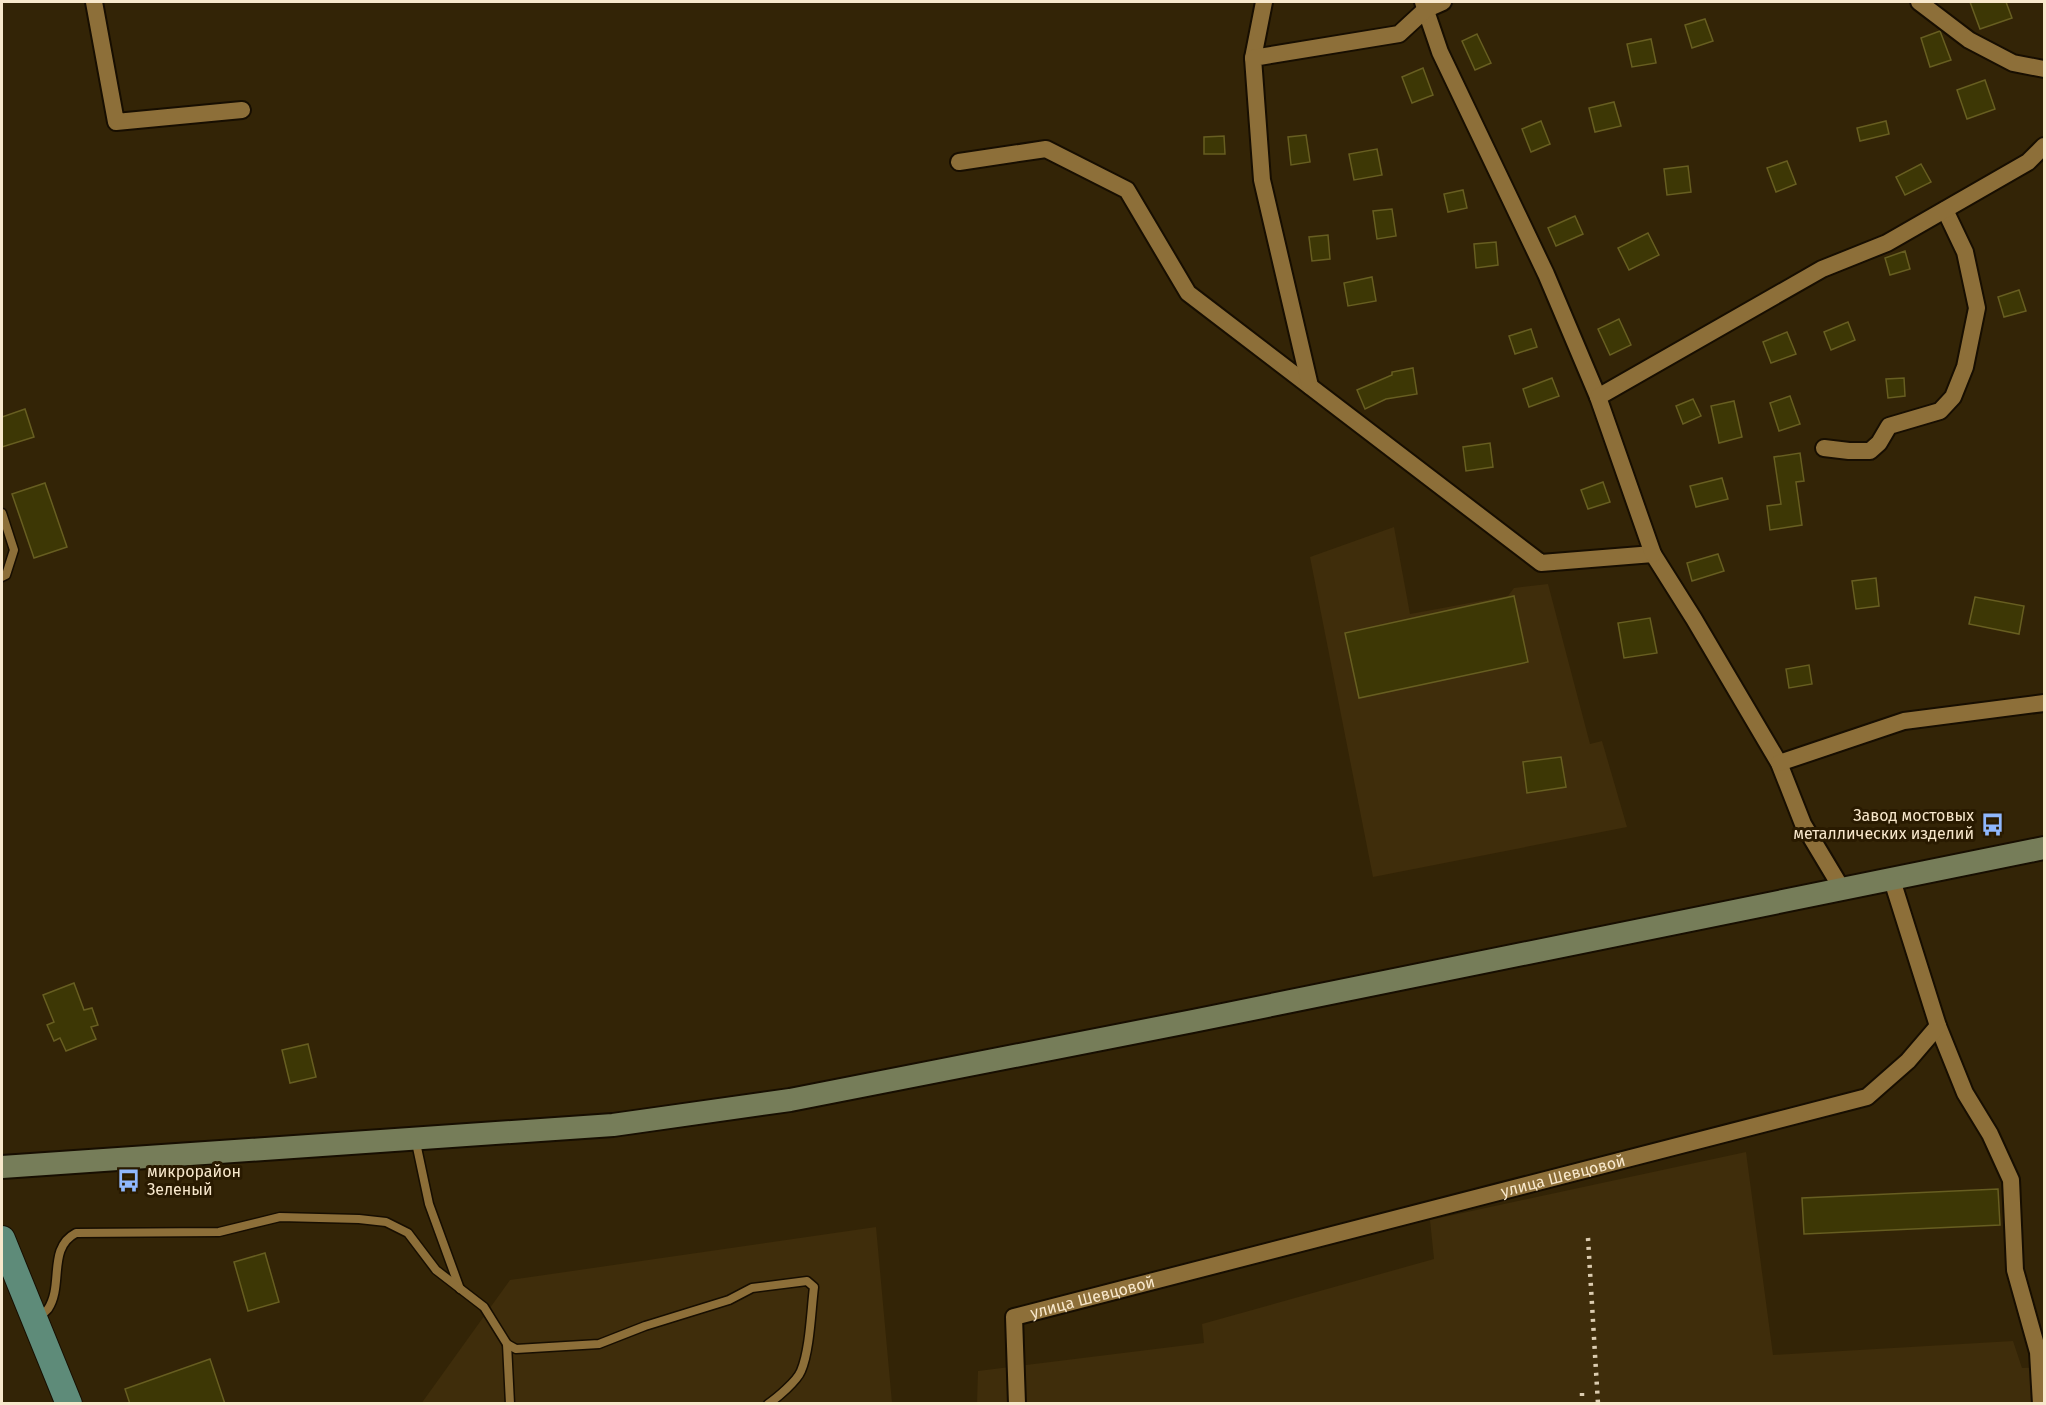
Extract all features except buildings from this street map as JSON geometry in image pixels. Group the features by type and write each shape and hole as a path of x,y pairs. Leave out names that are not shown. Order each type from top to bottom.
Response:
{"main road":[{"path":"2,1167 613,1125 790,1100 1193,1021 2044,848"},
{"path":"2,1239 69,1404"}],"street":[{"path":"94,2 116,122 242,110"},
{"path":"1263,2 1253,58 1262,180 1310,386"},
{"path":"1253,58 1399,34 1424,6 1443,2"},
{"path":"1919,2 1977,45 2013,63 2044,69"},
{"path":"1424,6 1440,52 1546,274 1598,398 1653,554 1779,763 1803,824 1842,889"},
{"path":"1598,398 1822,269 1887,243 2028,162 2044,146"},
{"path":"959,162 1046,149 1127,190 1188,293 1541,563 1653,554"},
{"path":"1824,448 1849,452 1870,451 1879,443 1889,426 1940,411 1953,397 1965,367 1977,308 1965,252 1945,210"},
{"path":"1779,763 1904,721 2044,703"},
{"path":"1892,880 1938,1026 1965,1093 1990,1134 2010,1180 2015,1270 2038,1352 2041,1404"},
{"name":"улица Шевцовой","path":"1017,1404 1014,1317 1867,1097 1908,1061 1938,1026"}],"lane":[{"path":"2,513 14,550 6,575 2,577"},
{"path":"415,1138 429,1204 460,1289"},
{"path":"35,1321 48,1308 54,1293 62,1245 67,1238 76,1233 219,1232 280,1217 386,1222 408,1233 436,1270 484,1307 507,1344 510,1404"},
{"path":"507,1344 516,1349 599,1344 645,1326 729,1300 752,1288 807,1281 814,1287 801,1372 768,1404"}],"shaded area":[{"path":"1394,527 1410,614 1508,596 1514,588 1548,584 1590,744 1602,741 1627,827 1373,877 1310,557"},
{"path":"1746,1152 1773,1355 2013,1341 2022,1368 2044,1367 2044,1404 977,1404 978,1371 1204,1343 1202,1324 1434,1259 1430,1220"},
{"path":"876,1227 892,1403 421,1404 510,1280"}],"railway":[{"path":"1588,1238 1598,1404"},
{"path":"1582,1393 1582,1404"}],"place":[{"name":"Завод мостовых металлических изделий","path":"1992,824"},
{"name":"микрорайон Зеленый","path":"129,1180"}]}
